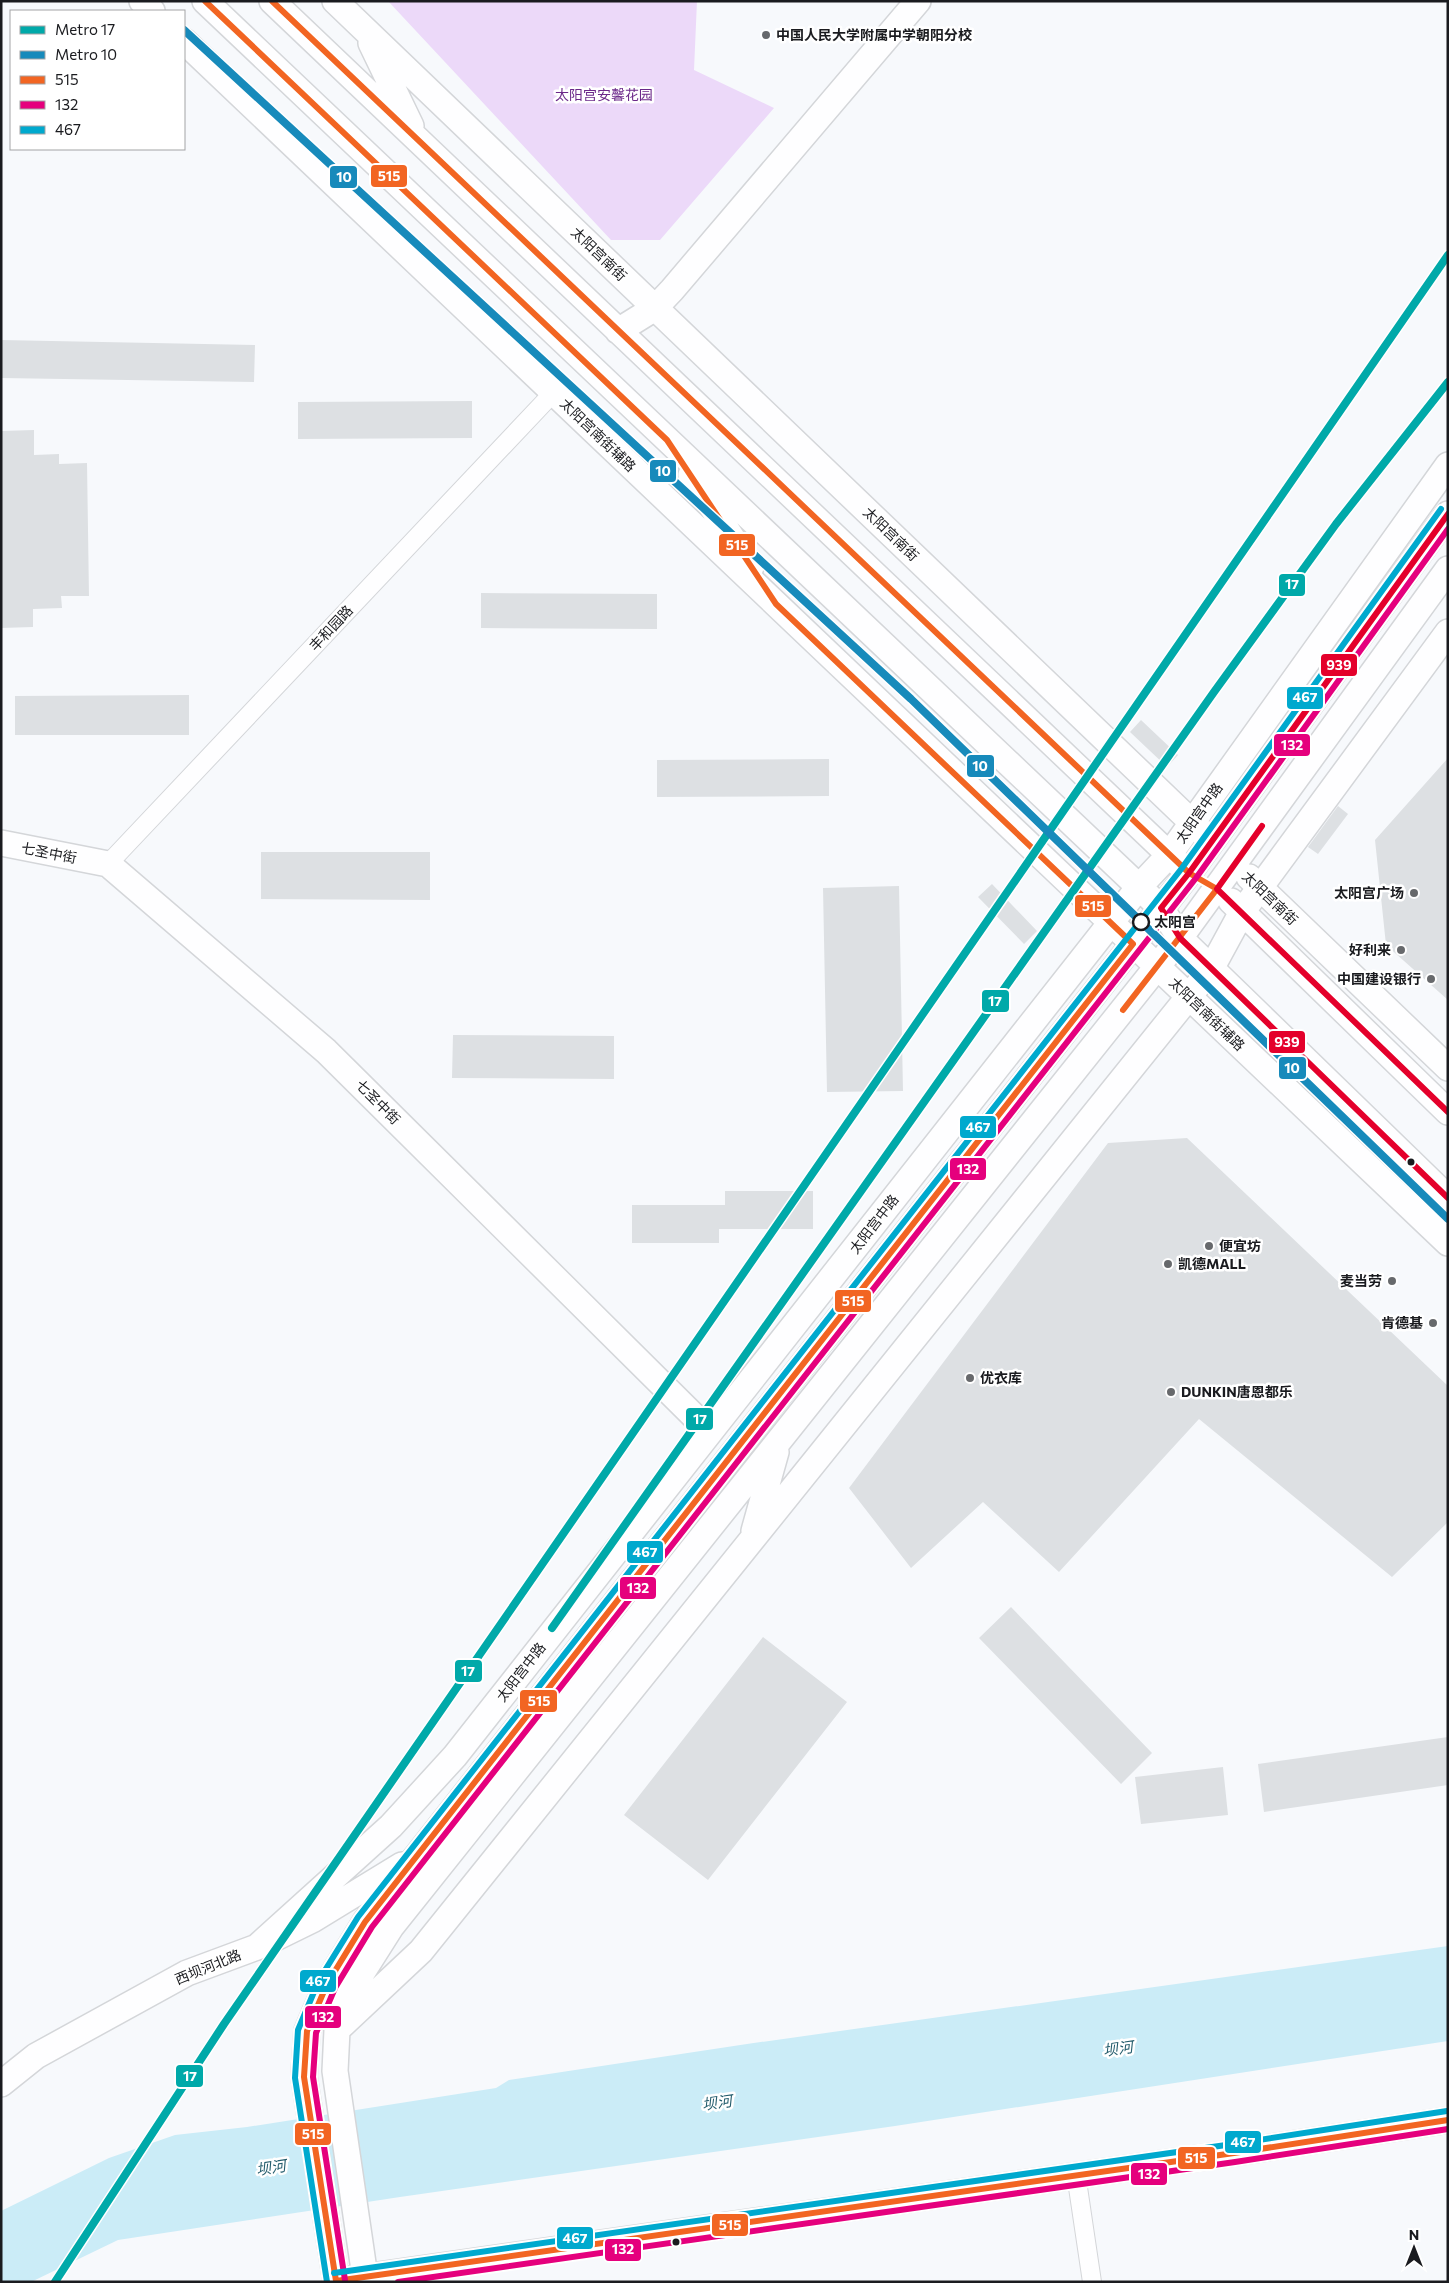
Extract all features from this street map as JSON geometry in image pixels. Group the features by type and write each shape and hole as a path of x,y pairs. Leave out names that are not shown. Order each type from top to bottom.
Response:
{"street":[{"path":"142,1 151,10"},
{"path":"205,1 1161,908 1180,938 1448,1198"},
{"path":"272,1 1189,873 1218,889 1448,1112"},
{"name":"太阳宫南街","path":"335,1 1448,1068"},
{"path":"618,331 655,308 918,1"},
{"path":"363,28 418,140"},
{"name":"太阳宫南街辅路","path":"185,42 1448,1243"},
{"name":"丰和园路","path":"108,864 553,393"},
{"path":"667,440 776,604"},
{"name":"太阳宫中路","path":"257,1947 392,1826 455,1756 1139,887 1169,854 1448,465"},
{"name":"太阳宫中路","path":"336,2282 304,2077 307,2031 327,1984 365,1922 1189,873 1448,514"},
{"path":"365,2277 335,2071 337,2030 353,1987 391,1927 1180,938 1218,889 1448,569"},
{"path":"337,2030 421,1951 1212,969 1242,912 1445,641"},
{"name":"七圣中街","path":"1,843 108,864 326,1051 710,1432"},
{"path":"923,1261 955,1288"},
{"path":"665,1489 776,1399"},
{"path":"751,1541 779,1441"},
{"name":"西坝河北路","path":"1,2084 36,2056 186,1973 257,1947 312,1920 417,1856"},
{"path":"336,2282 1076,2174 1234,2153 1448,2120"},
{"path":"1076,2174 1092,2282"}],"green space":[{"name":"太阳宫安馨花园","path":"388,1 697,1 694,70 774,108 660,240 611,240"}],"water":[{"name":"坝河","path":"1448,1946 1448,2041 895,2126 400,2197 118,2240 31,2282 1,2282 1,2211 109,2158 175,2135 247,2127 496,2088 509,2080 747,2044"}],"building":[{"path":"1,340 255,345 254,382 1,378"},
{"path":"472,401 472,438 298,439 298,402"},
{"path":"34,430 34,455 59,454 59,464 87,463 89,596 61,596 62,608 33,609 33,627 1,628 1,431"},
{"path":"481,593 657,594 657,629 481,628"},
{"path":"189,695 189,735 15,735 15,696"},
{"path":"1141,720 1178,755 1167,767 1130,732"},
{"name":"太阳宫广场","path":"1448,758 1448,1000 1386,945 1375,840"},
{"path":"829,759 829,796 657,797 657,760"},
{"path":"1338,806 1348,814 1318,854 1308,847"},
{"path":"261,852 430,852 430,900 261,899"},
{"path":"992,884 1037,931 1024,944 978,897"},
{"path":"899,886 903,1091 827,1092 823,888"},
{"path":"453,1035 614,1036 614,1079 452,1078"},
{"name":"凯德MALL","path":"1187,1138 1448,1386 1448,1522 1392,1577 1199,1419 1059,1572 983,1502 911,1568 849,1488 1108,1143"},
{"path":"725,1191 813,1191 813,1229 719,1229 719,1243 632,1243 632,1205 725,1205"},
{"path":"1011,1607 1152,1753 1121,1784 979,1638"},
{"path":"763,1637 847,1702 708,1880 624,1815"},
{"path":"1448,1737 1448,1785 1264,1812 1258,1764"},
{"path":"1223,1767 1228,1815 1141,1824 1135,1777"}],"metro line":[{"name":"10","path":"185,31 911,699 1448,1219"},
{"name":"17","path":"55,2282 224,2024 1448,255"},
{"name":"17","path":"552,1628 1214,692 1336,524 1448,382"}],"transit line":[{"name":"515","path":"205,1 667,440 776,604 1133,944 365,1922 327,1984 307,2031 304,2077 336,2281 1234,2153 1448,2120"},
{"name":"515","path":"272,1 1189,873 1217,889 1123,1010"},
{"name":"467","path":"327,2282 295,2078 298,2030 319,1980 358,1917 1182,868 1441,509"},
{"name":"939","path":"1448,514 1189,873 1161,908 1180,938 1448,1198"},
{"name":"132","path":"345,2280 313,2077 316,2033 335,1988 372,1927 1196,878 1448,529"},
{"name":"939","path":"1262,826 1217,889 1448,1112"},
{"name":"467","path":"334,2273 1233,2144 1447,2111"},
{"name":"132","path":"398,2282 1235,2162 1448,2129"}],"place":[{"name":"中国人民大学附属中学朝阳分校","path":"766,35"},
{"name":"太阳宫广场","path":"1414,893"},
{"name":"太阳宫","path":"1141,922"},
{"name":"好利来","path":"1401,950"},
{"name":"中国建设银行","path":"1431,979"},
{"name":"便宜坊","path":"1209,1246"},
{"name":"凯德MALL","path":"1168,1264"},
{"name":"麦当劳","path":"1392,1281"},
{"name":"肯德基","path":"1433,1323"},
{"name":"优衣库","path":"970,1378"},
{"name":"DUNKIN唐恩都乐","path":"1171,1392"}]}
